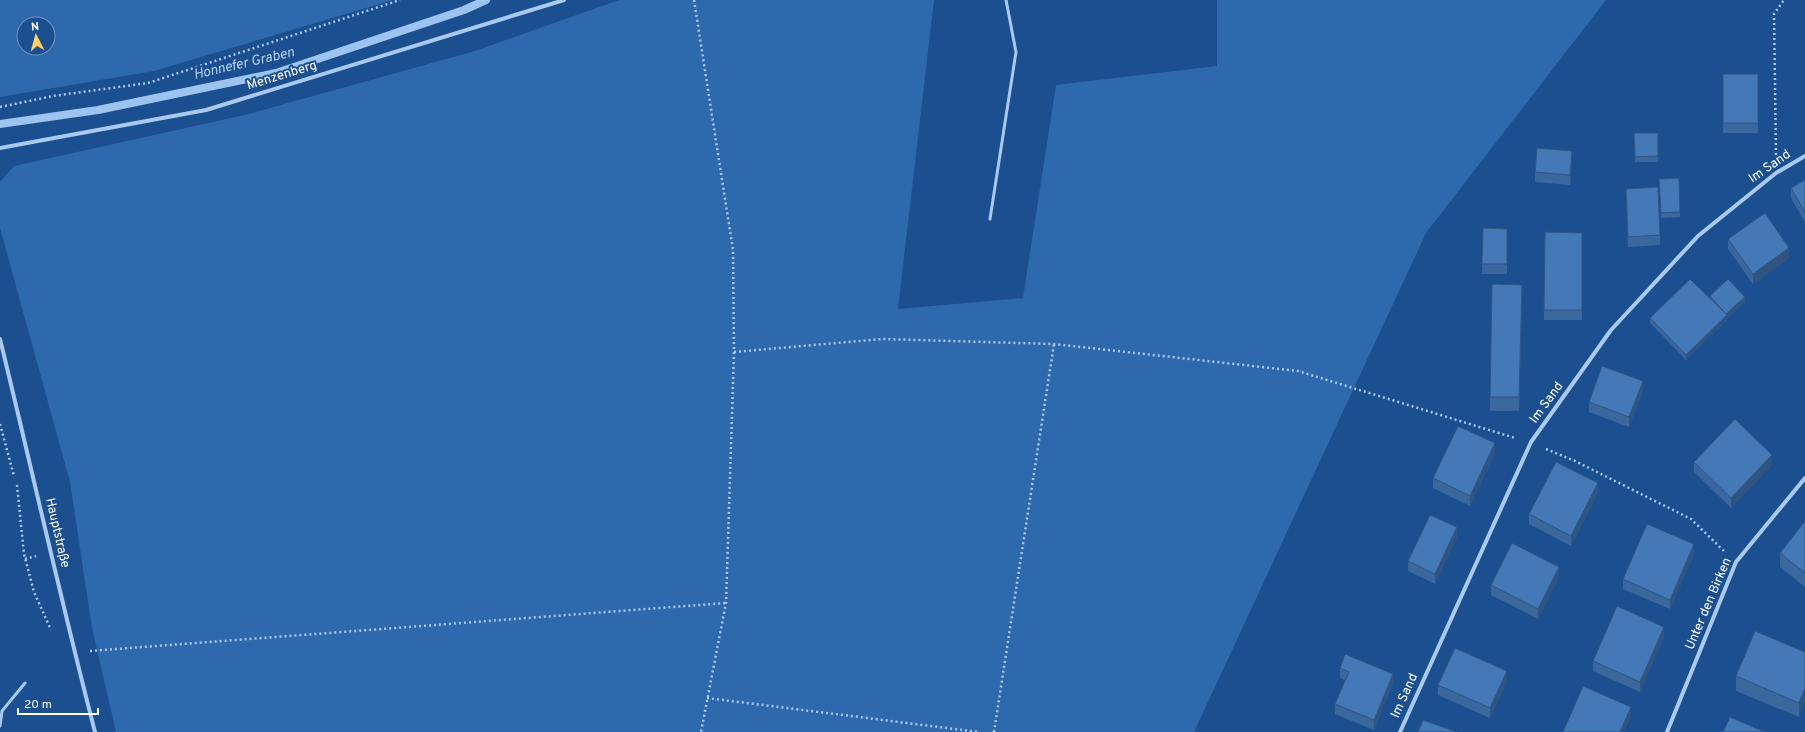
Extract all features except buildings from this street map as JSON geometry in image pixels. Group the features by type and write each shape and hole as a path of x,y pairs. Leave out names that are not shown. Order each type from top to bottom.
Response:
{"street":[{"name":"Menzenberg","path":"0,148 206,110 564,0"},
{"name":"Im Sand","path":"1400,732 1531,442 1611,330 1698,236 1776,173 1805,156"},
{"name":"Hauptstraße","path":"0,339 74,652 95,732"},
{"name":"Unter den Birken","path":"1667,732 1736,562 1805,478"}],"lane":[{"path":"990,219 1016,52 1006,0"},
{"path":"0,726 2,712 25,683"}],"path":[{"path":"0,107 53,96 148,83 400,0"},
{"path":"694,0 733,250 734,352 726,603 701,732"},
{"path":"1776,173 1774,14 1784,0"},
{"path":"734,352 882,339 1054,344 1298,371 1531,442 1575,461 1692,519 1736,562"},
{"path":"994,732 1054,344"},
{"path":"0,424 17,484 24,554 34,592 54,636"},
{"path":"74,652 726,603"},
{"path":"708,698 979,732"}],"shaded area":[{"path":"0,0 393,0 154,71 0,97"},
{"path":"619,0 934,0 898,309 1023,298 1056,85 1217,66 1217,0 1606,0 1426,233 1194,732 116,732 92,628 70,482 0,228 0,182 14,166 249,114 475,51"}],"waterway":[{"name":"Honnefer Graben","path":"0,124 98,110 276,73 464,10 486,0"}]}
